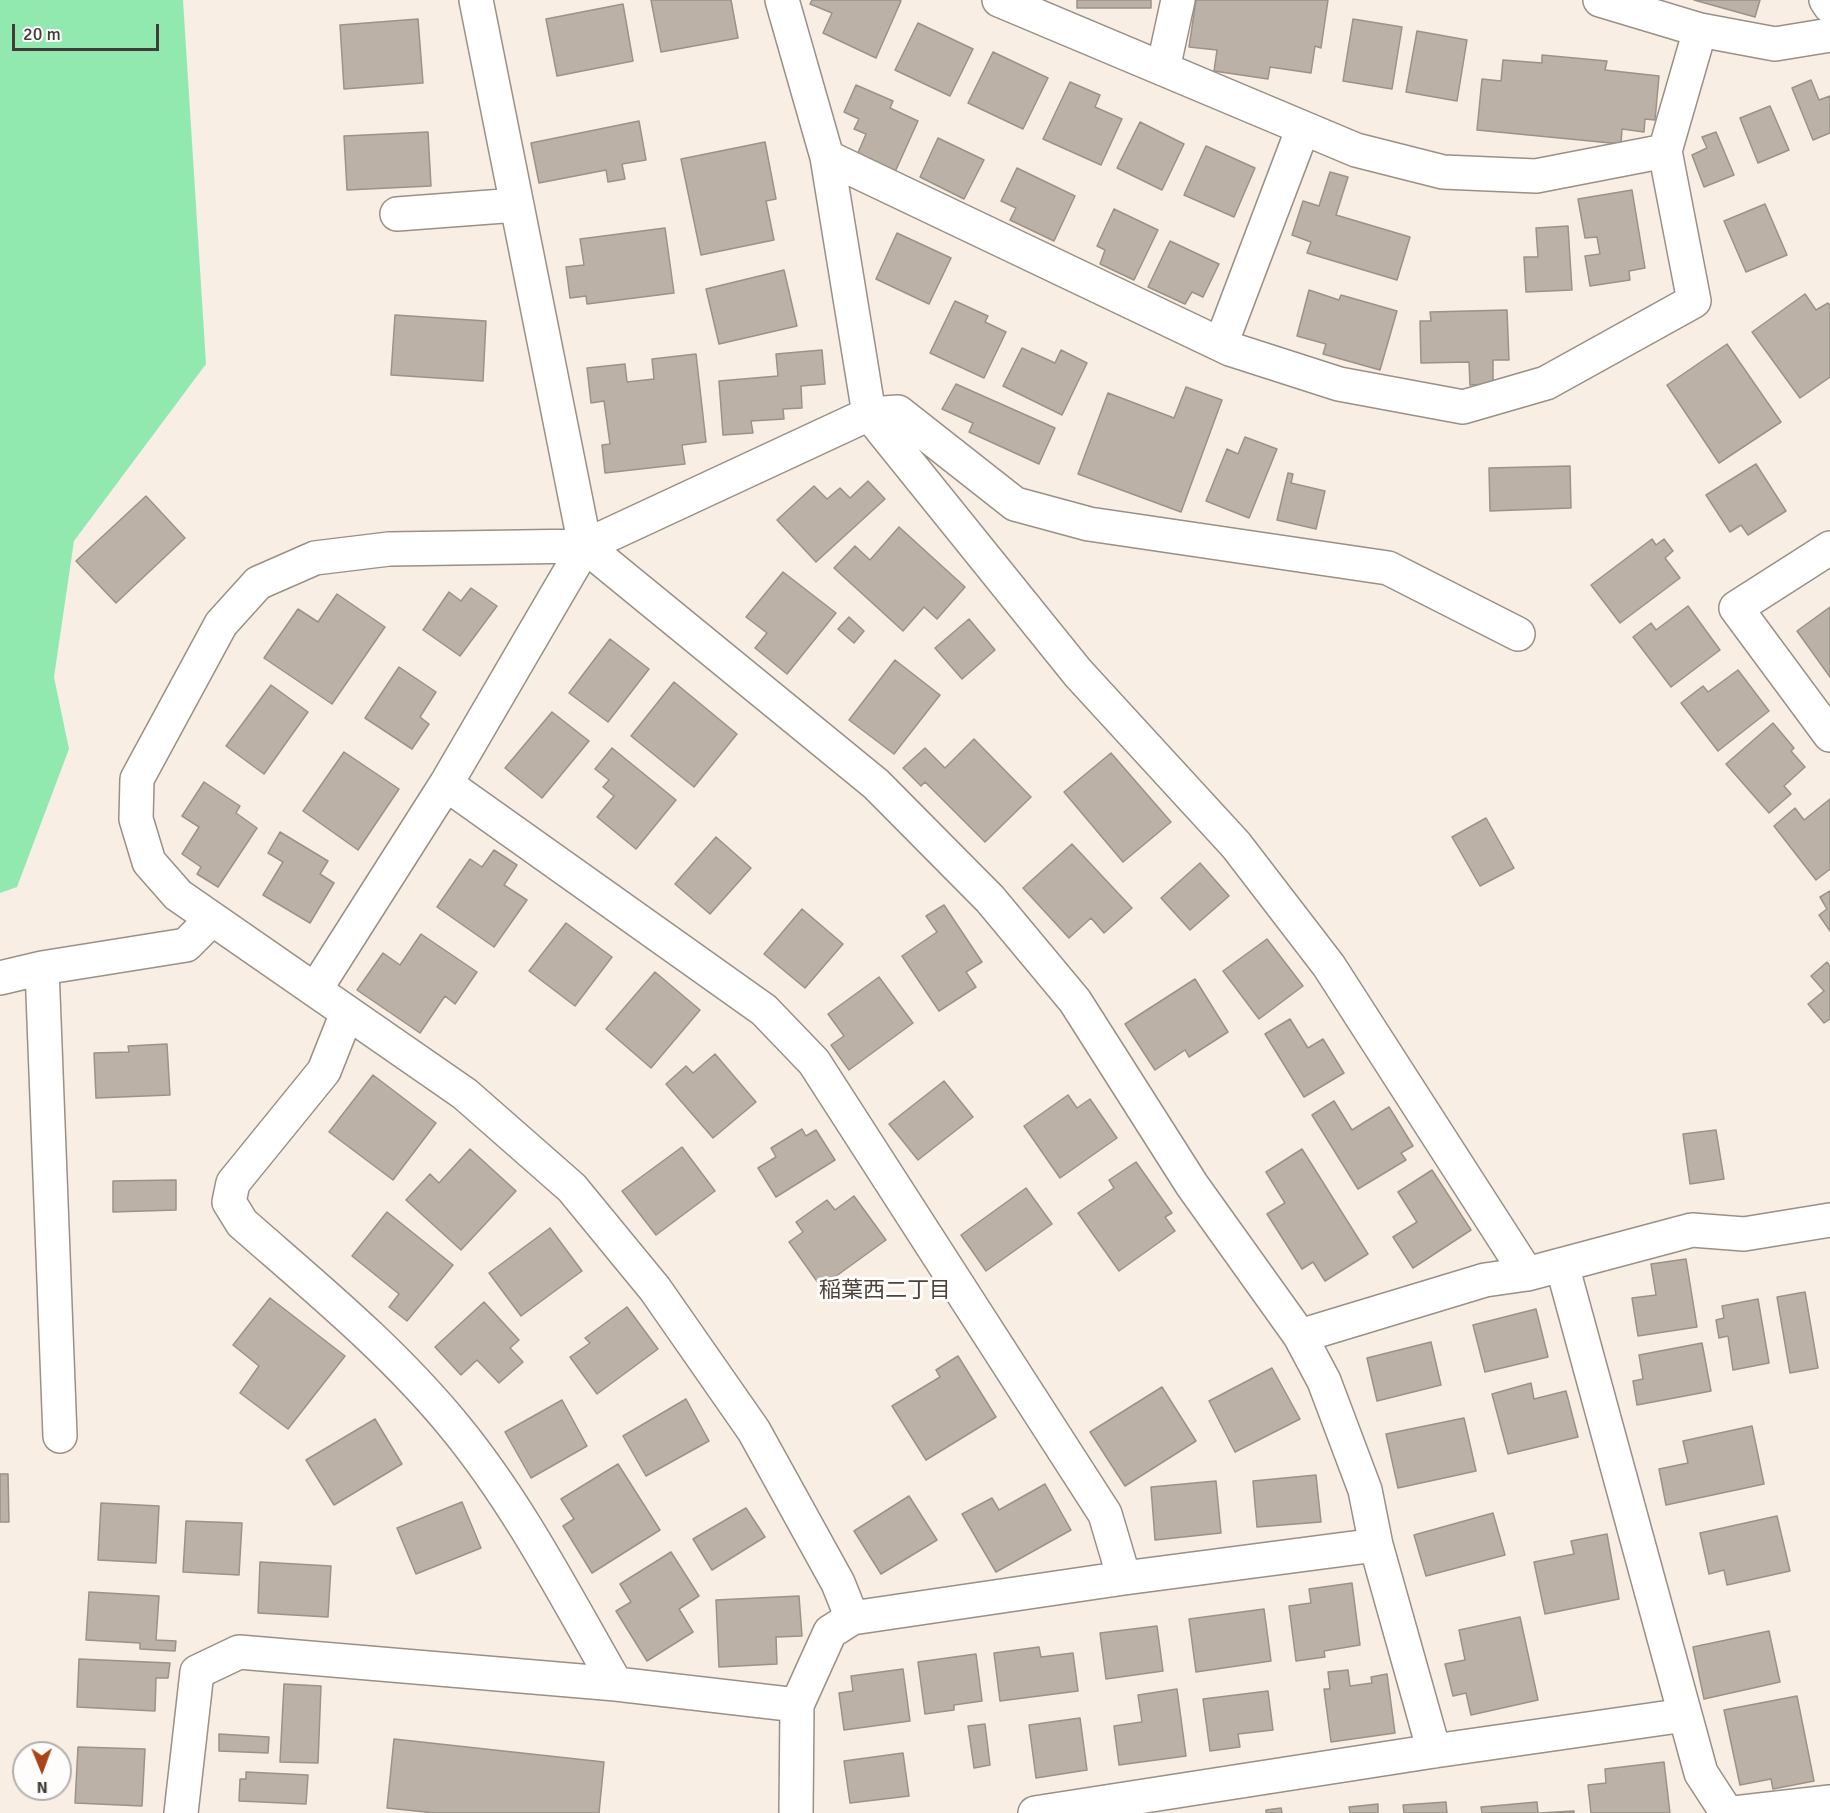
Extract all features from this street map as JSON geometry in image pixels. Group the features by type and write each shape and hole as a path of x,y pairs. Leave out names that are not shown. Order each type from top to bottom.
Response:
{"street":[{"path":"477,0 585,546 876,784 990,899 1075,1001 1192,1185 1300,1336 1324,1381 1365,1490 1376,1545 1434,1750"},
{"path":"782,0 827,157 869,414 1078,672 1236,845 1315,948 1527,1274"},
{"path":"999,0 1356,150 1443,172 1536,176 1665,151"},
{"path":"1163,69 1178,0"},
{"path":"1600,0 1700,30 1775,45 1830,35"},
{"path":"1826,0 1830,6"},
{"path":"827,157 1221,344 1339,384 1463,407 1545,383 1694,301 1665,151 1700,30"},
{"path":"1221,344 1303,128"},
{"path":"398,214 517,205"},
{"path":"852,1618 838,1583 754,1431 655,1289 572,1188 465,1094 178,895 149,862 136,819 137,779 221,624 258,583 315,558 388,549 585,546 869,414 898,412 1015,504 1089,524 1388,568 1518,634"},
{"path":"315,990 447,784 585,546"},
{"path":"1830,548 1736,608 1830,735"},
{"path":"447,784 764,1010 814,1062 1100,1506 1124,1578"},
{"path":"0,978 42,968 186,945 212,919"},
{"path":"42,968 60,1436"},
{"path":"347,1013 324,1071 233,1183 230,1202 242,1223 373,1336 455,1426 505,1494 616,1684"},
{"path":"1300,1336 1485,1280 1527,1274 1692,1230 1744,1234 1830,1220"},
{"path":"1562,1265 1701,1773 1727,1813"},
{"path":"796,1813 797,1706 830,1632 852,1618 1124,1578 1376,1545"},
{"path":"181,1813 197,1672 239,1652 616,1684 797,1706"},
{"path":"1035,1813 1434,1750 1685,1715"},
{"path":"1734,1813 1830,1802"}],"green space":[{"path":"0,0 183,0 206,364 74,541 54,677 69,749 17,887 0,893"}],"building":[{"path":"651,0 731,0 738,38 661,52"},
{"path":"812,0 901,1 876,58 823,33 832,13 810,4"},
{"path":"1077,0 1151,0 1151,8 1077,8"},
{"path":"1196,0 1328,0 1321,48 1315,46 1311,73 1270,67 1268,79 1214,71 1217,50 1189,47"},
{"path":"1694,0 1760,0 1755,17"},
{"path":"623,4 633,61 557,76 546,19"},
{"path":"418,19 423,83 344,89 340,25"},
{"path":"1353,19 1402,27 1392,89 1343,81"},
{"path":"918,23 973,49 950,96 895,70"},
{"path":"1417,31 1467,40 1457,101 1406,92"},
{"path":"993,52 1048,78 1023,129 968,103"},
{"path":"1542,55 1607,61 1605,70 1659,76 1655,120 1645,119 1644,132 1622,129 1621,144 1477,130 1482,79 1501,81 1503,60 1542,63"},
{"path":"1811,80 1819,100 1830,96 1830,133 1813,140 1792,88"},
{"path":"1070,82 1100,95 1095,107 1122,119 1101,165 1043,139"},
{"path":"856,85 893,101 890,108 918,121 895,172 857,155 866,134 854,129 859,119 844,112"},
{"path":"1770,106 1789,150 1758,163 1740,118"},
{"path":"639,121 646,160 622,164 625,179 608,182 606,170 539,183 531,143"},
{"path":"1140,122 1184,144 1162,190 1117,168"},
{"path":"428,132 431,186 347,190 344,136"},
{"path":"1716,132 1734,175 1704,187 1692,155 1707,148 1702,137"},
{"path":"938,138 984,160 964,199 920,177"},
{"path":"765,142 776,199 766,201 774,240 701,255 681,159"},
{"path":"1206,146 1255,168 1234,217 1184,195"},
{"path":"1017,168 1075,196 1054,241 1010,220 1016,208 1001,201"},
{"path":"1330,172 1348,177 1336,215 1410,237 1397,280 1307,253 1311,242 1292,235 1303,201 1319,206"},
{"path":"1632,190 1645,268 1629,271 1630,280 1590,286 1585,256 1600,254 1597,237 1585,238 1578,199"},
{"path":"1765,204 1787,255 1746,272 1724,221"},
{"path":"1114,209 1158,230 1134,280 1100,264 1105,250 1097,246"},
{"path":"1568,226 1572,290 1526,292 1524,257 1538,257 1536,228"},
{"path":"665,228 674,293 587,304 586,296 570,298 566,267 584,265 580,239"},
{"path":"897,233 951,258 929,304 876,279"},
{"path":"1170,241 1219,264 1203,297 1192,292 1185,304 1148,287"},
{"path":"784,270 797,326 719,344 706,289"},
{"path":"1309,290 1339,300 1341,295 1397,311 1380,370 1323,354 1326,344 1297,336"},
{"path":"1805,294 1816,310 1828,303 1830,306 1830,377 1800,398 1752,332"},
{"path":"955,301 988,316 985,322 1006,332 984,378 930,353"},
{"path":"1507,310 1509,360 1493,360 1493,384 1470,385 1469,362 1421,363 1420,321 1431,321 1430,312"},
{"path":"395,315 486,321 483,381 391,375"},
{"path":"1727,344 1781,422 1719,463 1667,385"},
{"path":"1022,348 1055,363 1061,350 1087,363 1062,415 1003,386"},
{"path":"822,350 825,384 801,386 802,408 783,409 784,419 751,421 753,433 723,435 719,381 778,376 776,354"},
{"path":"696,354 706,442 682,445 685,464 605,473 602,445 610,444 604,401 591,403 587,368 625,364 627,382 654,379 652,359"},
{"path":"956,384 1055,428 1039,464 969,432 973,423 942,409"},
{"path":"1186,387 1222,400 1181,512 1078,474 1108,393 1174,418"},
{"path":"1245,437 1277,449 1249,518 1206,501 1227,449 1238,454"},
{"path":"1756,464 1786,511 1748,535 1741,525 1730,532 1706,495"},
{"path":"1570,466 1571,508 1490,511 1489,468"},
{"path":"1288,473 1293,474 1291,483 1325,491 1316,529 1277,520"},
{"path":"868,481 885,499 816,562 777,520 814,486 827,499 840,488 850,498"},
{"path":"146,496 185,538 116,603 76,561"},
{"path":"899,527 965,587 937,619 924,607 903,631 834,568 855,546 870,560"},
{"path":"1652,539 1656,545 1664,539 1673,551 1665,558 1680,578 1620,623 1591,585"},
{"path":"783,572 836,613 787,674 755,648 767,633 746,617"},
{"path":"471,588 497,606 460,656 423,630 449,592 461,601"},
{"path":"337,594 385,627 332,704 264,658 298,609 318,622"},
{"path":"1688,606 1720,650 1671,687 1633,637 1651,623 1656,630"},
{"path":"1830,607 1830,677 1797,631"},
{"path":"849,617 864,631 854,643 838,629"},
{"path":"969,619 995,650 962,679 935,648"},
{"path":"610,639 649,669 608,722 569,693"},
{"path":"895,660 940,695 894,754 849,720"},
{"path":"399,667 436,692 420,717 429,724 412,749 365,718"},
{"path":"1738,670 1769,711 1718,751 1681,703 1703,686 1708,692"},
{"path":"674,682 737,734 694,787 631,736"},
{"path":"271,685 308,712 264,774 226,746"},
{"path":"552,712 589,741 542,798 505,768"},
{"path":"1773,723 1794,748 1791,751 1805,767 1784,786 1791,794 1769,813 1726,764"},
{"path":"974,739 1031,797 985,842 925,782 921,786 903,768 925,748 945,768"},
{"path":"612,748 676,800 636,849 597,817 614,796 603,787 609,780 595,769"},
{"path":"344,752 399,789 358,850 303,811"},
{"path":"1111,753 1171,822 1123,862 1064,792"},
{"path":"204,782 240,806 236,813 257,828 218,887 197,874 201,867 182,854 199,827 182,816"},
{"path":"1830,799 1830,869 1816,880 1774,826 1795,808 1804,820"},
{"path":"1486,818 1514,868 1480,886 1452,837"},
{"path":"280,832 328,861 320,874 334,883 310,923 263,895 283,862 268,853"},
{"path":"716,837 751,868 710,914 675,884"},
{"path":"1072,844 1132,908 1104,933 1091,918 1069,938 1023,888"},
{"path":"494,850 517,865 504,885 527,900 494,947 437,907 470,859 482,867"},
{"path":"1200,863 1229,896 1190,930 1161,898"},
{"path":"1830,891 1830,931 1819,915 1827,909 1820,897"},
{"path":"944,905 982,962 966,972 976,987 939,1011 902,956 937,932 926,916"},
{"path":"802,909 843,944 805,988 764,954"},
{"path":"566,923 612,957 575,1006 529,971"},
{"path":"421,934 477,972 455,1004 445,996 420,1033 357,990 383,953 400,965"},
{"path":"1267,939 1303,986 1259,1019 1223,971"},
{"path":"1827,962 1830,966 1830,1019 1824,1023 1808,1004 1824,991 1811,976"},
{"path":"655,972 700,1010 651,1068 606,1029"},
{"path":"879,977 913,1023 849,1070 831,1045 844,1036 828,1014"},
{"path":"1195,979 1228,1032 1189,1057 1185,1050 1155,1070 1125,1024"},
{"path":"1290,1019 1308,1048 1323,1039 1344,1073 1304,1097 1265,1034"},
{"path":"167,1044 170,1095 96,1098 94,1053 129,1052 128,1046"},
{"path":"715,1054 756,1102 713,1138 666,1084 686,1066 693,1073"},
{"path":"373,1075 436,1123 393,1180 329,1132"},
{"path":"944,1081 973,1117 918,1160 889,1124"},
{"path":"1068,1095 1077,1108 1090,1099 1117,1138 1060,1178 1024,1126"},
{"path":"1334,1101 1352,1130 1389,1107 1413,1146 1401,1153 1406,1160 1358,1189 1312,1115"},
{"path":"802,1129 806,1136 816,1130 835,1160 776,1197 758,1168 776,1157 771,1148"},
{"path":"1716,1130 1724,1179 1690,1184 1683,1134"},
{"path":"682,1147 715,1191 656,1235 622,1191"},
{"path":"470,1149 516,1191 461,1250 406,1200 430,1174 439,1183"},
{"path":"1302,1149 1368,1254 1325,1281 1313,1262 1302,1269 1267,1214 1285,1203 1266,1172"},
{"path":"1136,1162 1172,1213 1165,1217 1175,1231 1119,1271 1078,1213 1114,1188 1109,1180"},
{"path":"1432,1170 1471,1230 1413,1268 1393,1237 1417,1222 1398,1192"},
{"path":"176,1180 176,1210 113,1212 113,1181"},
{"path":"1026,1188 1052,1224 986,1271 961,1235"},
{"path":"854,1196 886,1240 821,1287 789,1242 803,1232 796,1222 827,1200 835,1210"},
{"path":"387,1212 453,1265 407,1321 389,1307 399,1294 352,1256"},
{"path":"550,1228 582,1271 521,1316 489,1273"},
{"path":"1686,1259 1697,1327 1638,1336 1632,1298 1656,1295 1651,1264"},
{"path":"1805,1292 1818,1368 1790,1373 1777,1297"},
{"path":"270,1298 345,1356 288,1429 240,1393 259,1366 233,1345"},
{"path":"1758,1299 1769,1363 1733,1370 1728,1336 1719,1338 1716,1320 1724,1318 1722,1306"},
{"path":"484,1302 519,1340 510,1348 523,1362 499,1383 477,1360 461,1375 435,1347"},
{"path":"627,1307 658,1349 597,1394 570,1357 590,1343 585,1338"},
{"path":"1536,1309 1548,1357 1485,1372 1473,1325"},
{"path":"1431,1342 1441,1385 1377,1401 1367,1358"},
{"path":"1702,1343 1711,1391 1637,1405 1633,1381 1643,1379 1639,1355"},
{"path":"958,1356 996,1417 926,1460 892,1406 940,1377 936,1370"},
{"path":"1272,1368 1300,1419 1235,1452 1209,1401"},
{"path":"1531,1383 1534,1399 1566,1391 1578,1437 1508,1454 1492,1394"},
{"path":"1162,1387 1196,1441 1125,1486 1090,1432"},
{"path":"686,1399 709,1441 646,1476 623,1436"},
{"path":"562,1400 587,1446 531,1478 505,1432"},
{"path":"1464,1418 1476,1471 1398,1488 1386,1434"},
{"path":"375,1419 402,1464 334,1505 306,1460"},
{"path":"1752,1426 1764,1484 1666,1505 1659,1469 1688,1463 1683,1441"},
{"path":"618,1464 660,1530 592,1573 563,1526 574,1519 561,1499"},
{"path":"0,1474 8,1474 9,1522 0,1522"},
{"path":"1316,1475 1321,1522 1257,1527 1253,1481"},
{"path":"1216,1481 1221,1533 1155,1540 1151,1487"},
{"path":"1045,1484 1071,1530 996,1572 962,1514 992,1498 999,1510"},
{"path":"909,1496 937,1540 881,1574 854,1531"},
{"path":"462,1502 481,1548 416,1574 397,1528"},
{"path":"101,1503 159,1506 156,1563 98,1560"},
{"path":"746,1508 765,1537 712,1570 693,1539"},
{"path":"1493,1513 1505,1555 1426,1576 1414,1535"},
{"path":"1777,1516 1790,1571 1727,1585 1724,1570 1709,1574 1700,1533"},
{"path":"186,1521 242,1523 239,1575 183,1572"},
{"path":"1607,1534 1619,1599 1545,1614 1534,1562 1574,1554 1571,1541"},
{"path":"671,1552 699,1596 679,1609 693,1632 647,1661 616,1611 631,1602 620,1584"},
{"path":"260,1562 331,1566 328,1617 258,1613"},
{"path":"1352,1583 1360,1645 1324,1651 1325,1657 1296,1661 1289,1606 1311,1603 1309,1589"},
{"path":"89,1592 159,1596 156,1640 176,1641 175,1651 140,1649 140,1643 86,1640"},
{"path":"799,1596 802,1636 776,1637 777,1664 719,1667 716,1600"},
{"path":"1264,1609 1271,1661 1196,1672 1189,1619"},
{"path":"1520,1617 1538,1700 1471,1715 1466,1693 1453,1696 1445,1664 1465,1660 1459,1630"},
{"path":"1157,1626 1163,1671 1106,1679 1100,1633"},
{"path":"1769,1631 1780,1682 1704,1699 1693,1647"},
{"path":"1039,1647 1041,1657 1073,1653 1078,1691 1000,1701 994,1653"},
{"path":"976,1654 982,1701 954,1705 954,1710 925,1714 918,1662"},
{"path":"79,1659 170,1663 168,1678 156,1678 155,1711 77,1707"},
{"path":"903,1669 910,1721 844,1730 839,1693 853,1691 851,1676"},
{"path":"1348,1670 1350,1686 1372,1683 1371,1677 1387,1674 1395,1733 1331,1742 1324,1689 1330,1689 1328,1672"},
{"path":"284,1684 321,1686 318,1763 280,1762"},
{"path":"1177,1689 1186,1756 1119,1765 1114,1726 1142,1722 1138,1695"},
{"path":"1268,1691 1273,1730 1238,1734 1240,1747 1210,1751 1203,1699"},
{"path":"1797,1696 1814,1781 1773,1789 1771,1779 1740,1785 1724,1710"},
{"path":"1080,1718 1087,1770 1036,1778 1029,1725"},
{"path":"985,1724 990,1765 974,1768 968,1726"},
{"path":"219,1734 269,1737 268,1753 219,1751"},
{"path":"394,1739 604,1762 599,1813 435,1813 387,1808"},
{"path":"78,1747 145,1749 142,1806 75,1803"},
{"path":"903,1753 909,1796 850,1803 844,1761"},
{"path":"1664,1762 1670,1813 1591,1813 1588,1785 1606,1783 1605,1769"},
{"path":"246,1772 308,1775 306,1804 239,1801 240,1779 246,1779"},
{"path":"1446,1802 1447,1813 1404,1813 1403,1805"},
{"path":"1537,1802 1538,1813 1482,1813 1481,1807"},
{"path":"1378,1804 1378,1813 1350,1813 1349,1807"},
{"path":"1281,1808 1282,1813 1266,1813 1266,1810"},
{"path":"1574,1811 1574,1813 1539,1813"}],"district":[{"name":"稲葉西二丁目","path":"885,1291"}]}
